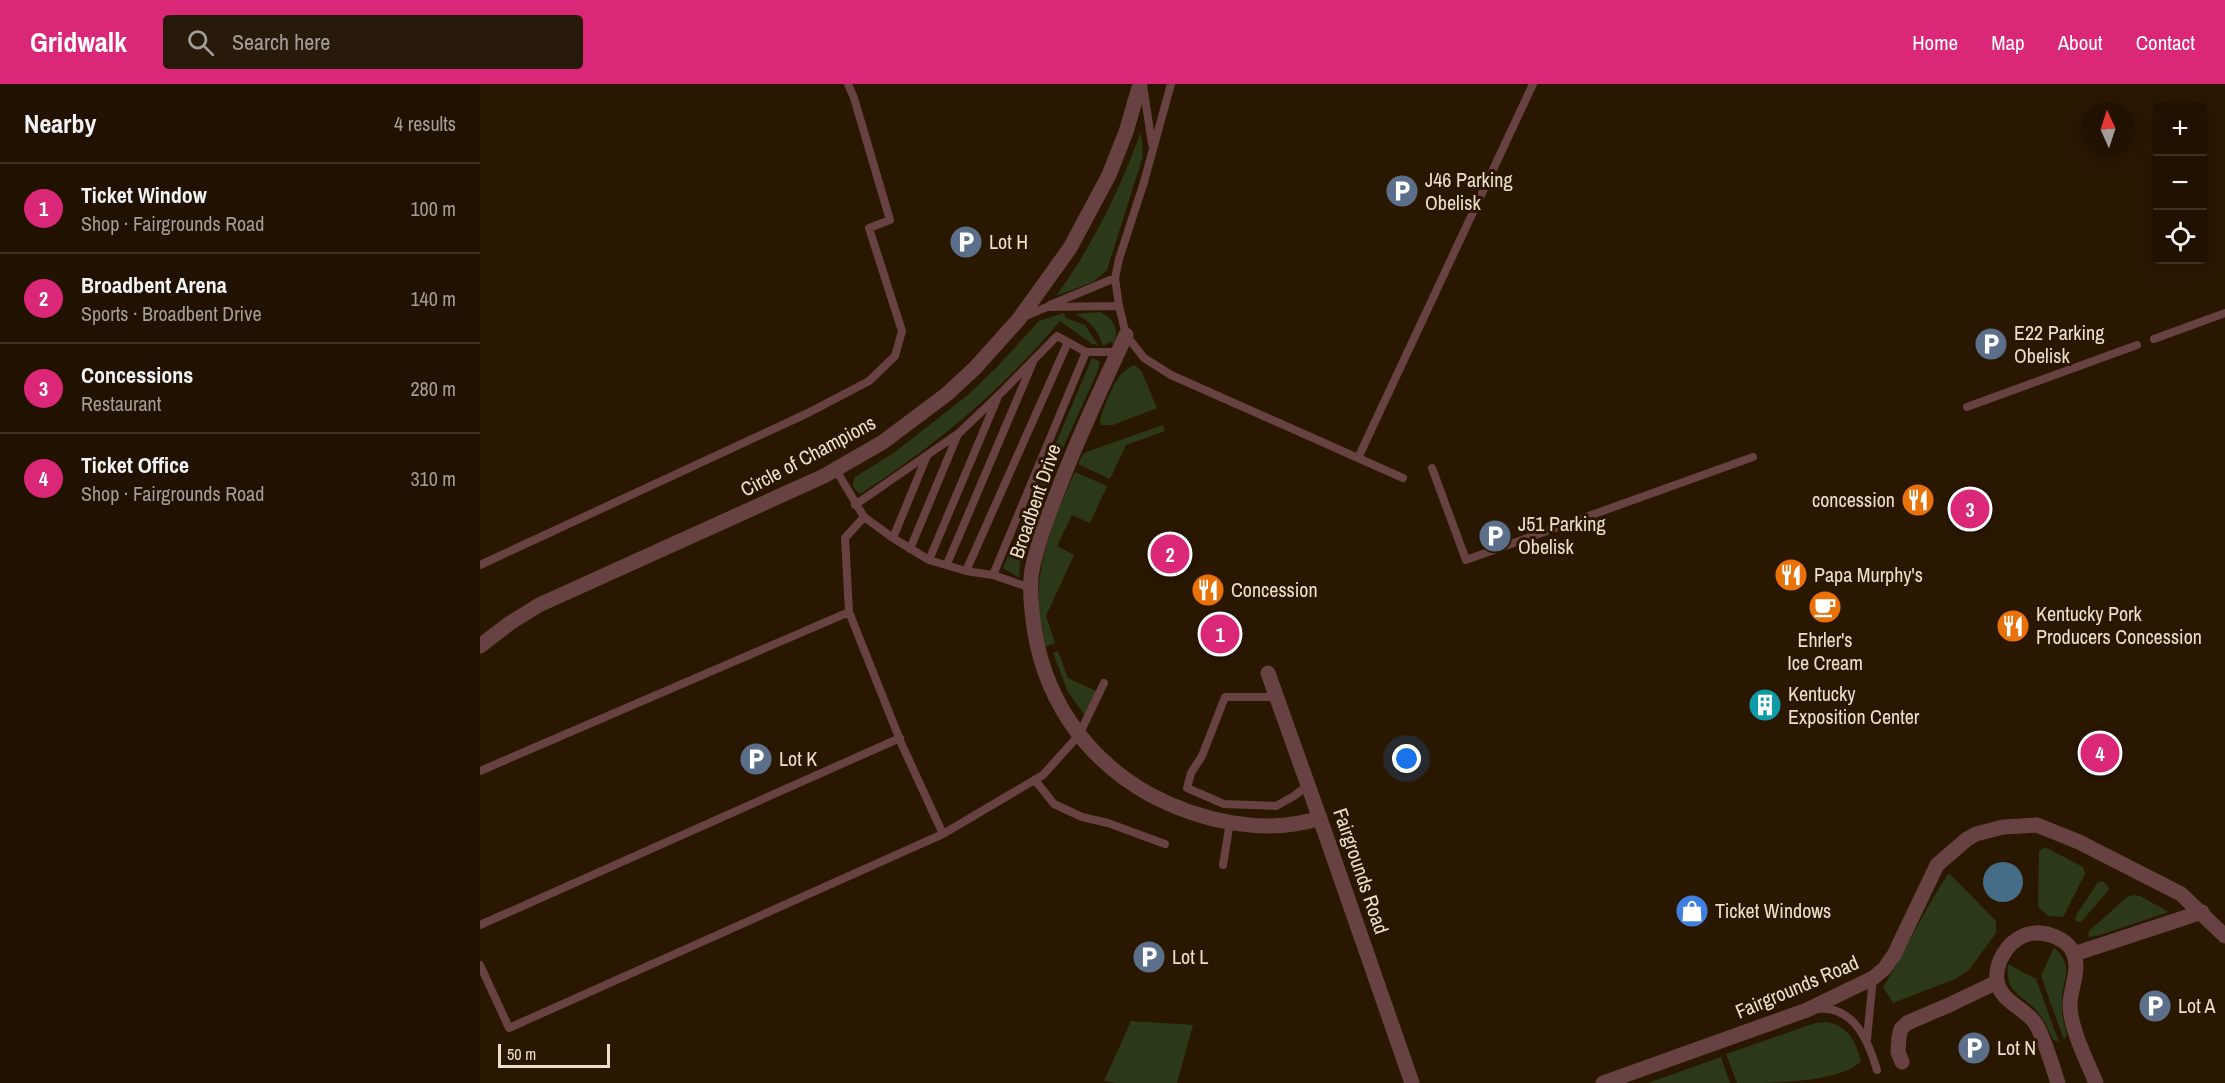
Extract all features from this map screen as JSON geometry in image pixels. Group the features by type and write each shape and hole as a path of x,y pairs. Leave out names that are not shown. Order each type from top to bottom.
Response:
{"street":[{"name":"Circle of Champions","path":"480,646 539,605 593,579 762,506 836,470 920,416 975,368 1019,319 1070,248 1109,176 1142,84"},
{"name":"Broadbent Drive","path":"1126,335 1068,464 1043,528 1032,571 1031,604 1034,632 1044,674 1059,706 1079,735 1127,782 1193,814 1230,822 1302,824 1320,818"},
{"name":"Fairgrounds Road","path":"1268,673 1412,1083"},
{"name":"Fairgrounds Road","path":"1604,1083 1807,1010 1873,978 1884,969 1894,955 1937,865 1967,839 1976,834 2003,827 2037,825 2066,835 2181,894 2225,936"},
{"path":"2074,954 2202,912"},
{"path":"2058,1083 2037,1025 2028,1015 2007,1001 1997,982 1997,966 2007,948 2024,936 2037,933 2050,935 2065,942 2074,954 2074,986 2070,1005 2074,1025 2096,1083"},
{"path":"1902,1062 1898,1052 1899,1036 1900,1029 1907,1023 1997,982"}],"lane":[{"path":"480,565 808,413 869,381 895,356 902,331 869,228 890,220 848,84"},
{"path":"1142,84 1153,148"},
{"path":"1171,84 1115,278 1126,335 1144,358 1171,375 1403,478"},
{"path":"1359,458 1533,84"},
{"path":"1019,319 1115,278"},
{"path":"1047,307 1119,306"},
{"path":"2154,339 2225,313"},
{"path":"855,505 959,433 1057,336 1086,352 1118,352"},
{"path":"966,571 1068,342"},
{"path":"1966,407 2137,345"},
{"path":"993,576 1086,352"},
{"path":"947,564 1035,358"},
{"path":"929,560 999,395"},
{"path":"910,549 959,433"},
{"path":"893,538 927,457"},
{"path":"1432,468 1466,560 1753,457"},
{"path":"836,470 864,517 910,549 929,560 1031,588"},
{"path":"864,517 845,538 849,612 900,738 944,834"},
{"path":"480,771 849,612"},
{"path":"480,965 509,1028 944,834 1043,775 1079,735 1104,684"},
{"path":"1276,697 1226,697 1202,756 1191,773 1187,788 1224,804 1276,806 1308,785"},
{"path":"480,925 900,738"},
{"path":"1035,780 1054,804 1082,817 1108,823 1165,844"},
{"path":"1223,865 1230,822"},
{"path":"1867,1040 1873,978"},
{"path":"1807,1010 1839,1011 1856,1024 1867,1040 1877,1070"}],"green space":[{"path":"1141,132 1143,156 1107,270 1093,282 1056,296 1082,257 1104,217"},
{"path":"1100,312 1114,325 1116,334 1113,344 1112,341 1103,346 1093,327 1085,319 1075,314"},
{"path":"1064,313 1066,318 1085,325 1098,345 1092,344 1060,321 1015,371 942,436 860,494 853,487 855,477 895,452 969,394 1039,321"},
{"path":"1092,358 1099,361 1099,368 1038,508 1027,538 1020,578 1003,568"},
{"path":"1135,365 1142,372 1157,408 1113,425 1102,425 1101,416 1113,386 1122,373"},
{"path":"1163,425 1165,431 1126,445 1110,479 1078,464 1083,454 1089,451"},
{"path":"1075,472 1107,486 1090,523 1072,515 1057,546 1074,555 1046,616 1055,643 1045,647 1039,610 1040,574 1054,521"},
{"path":"1058,651 1068,678 1096,691 1085,716 1068,692 1053,653"},
{"path":"2045,847 2083,867 2085,874 2063,917 2048,916 2038,906 2039,851"},
{"path":"1949,873 1996,921 1996,933 1969,970 1955,979 1893,1003 1883,987"},
{"path":"2103,881 2109,888 2107,892 2081,922 2077,922 2075,918 2077,914 2098,882"},
{"path":"2140,896 2169,912 2088,937 2089,931 2127,897"},
{"path":"2054,947 2066,967 2062,1005 2067,1035 2064,1040 2041,976"},
{"path":"2008,964 2036,979 2059,1042 2053,1040 2036,1010 2011,987"},
{"path":"1131,1021 1193,1025 1177,1083 1104,1081"},
{"path":"1828,1022 1847,1032 1854,1041 1861,1061 1838,1074 1822,1078 1737,1083 1726,1054 1815,1023"},
{"path":"1721,1057 1730,1083 1648,1083"}],"water":[{"path":"2003,862 2017,868 2023,882 2017,896 2003,902 1989,896 1983,882 1989,868"}],"place":[{"name":"J46 Parking Obelisk","path":"1402,191"},
{"name":"Lot H","path":"966,242"},
{"name":"E22 Parking Obelisk","path":"1991,344"},
{"name":"concession","path":"1918,500"},
{"name":"Concessions","path":"1970,509"},
{"name":"J51 Parking Obelisk","path":"1495,536"},
{"name":"Broadbent Arena","path":"1170,554"},
{"name":"Papa Murphy's","path":"1791,575"},
{"name":"Concession","path":"1208,590"},
{"name":"Ehrler's Ice Cream","path":"1825,607"},
{"name":"Kentucky Pork Producers Concession","path":"2013,626"},
{"name":"Ticket Window","path":"1220,634"},
{"name":"Kentucky Exposition Center","path":"1765,705"},
{"name":"Ticket Office","path":"2100,753"},
{"name":"Lot K","path":"756,759"},
{"name":"Ticket Windows","path":"1692,911"},
{"name":"Lot L","path":"1149,957"},
{"name":"Lot A","path":"2155,1006"},
{"name":"Lot N","path":"1974,1048"}]}
